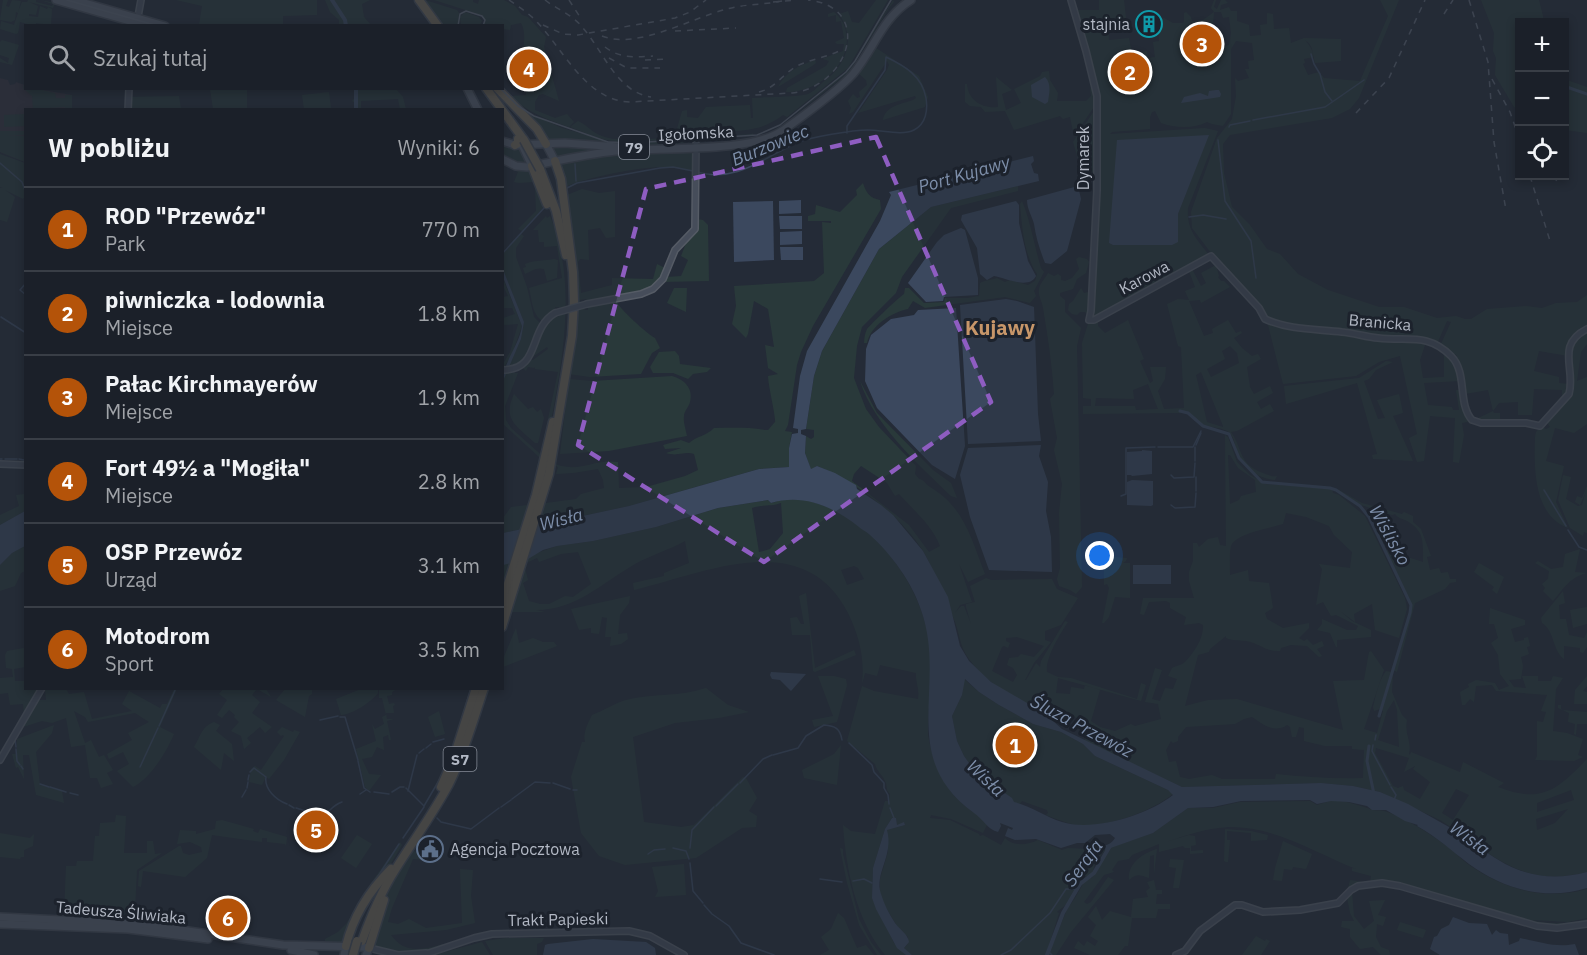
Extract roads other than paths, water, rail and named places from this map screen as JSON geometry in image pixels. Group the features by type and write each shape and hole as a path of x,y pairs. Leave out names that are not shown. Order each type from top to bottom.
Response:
{"highway":[{"path":"413,0 431,24"},
{"path":"419,0 437,24"},
{"path":"482,90 496,108"},
{"path":"488,90 502,108"},
{"path":"493,90 503,108"},
{"path":"499,90 537,129 546,144"},
{"path":"504,110 522,142"},
{"path":"504,110 549,184 567,249 574,292 573,324 539,511 504,621"},
{"path":"504,120 522,142"},
{"path":"557,209 561,179 558,163"},
{"path":"539,168 544,195 557,209"},
{"path":"504,597 551,449"},
{"name":"S7","path":"355,955 372,904 440,790 454,757 475,690"},
{"name":"S7","path":"392,870 437,806 450,782 466,744 483,690"},
{"path":"345,951 353,924 363,904 392,870"},
{"path":"368,952 392,870"}],"main road":[{"path":"56,0 137,22"},
{"path":"74,0 137,22"},
{"name":"Igołomska","path":"539,168 615,151 752,141 766,137 779,130 849,74 886,16 903,0"},
{"name":"Igołomska","path":"546,144 621,147 696,145 754,143 769,138 781,132 849,77 888,19 911,0"},
{"path":"470,90 479,108"},
{"name":"79","path":"504,141 546,144"},
{"path":"546,144 558,163"},
{"name":"79","path":"504,160 517,166 539,168"},
{"name":"Tadeusza Śliwiaka","path":"0,917 141,924 283,945 368,952"},
{"name":"Tadeusza Śliwiaka","path":"0,924 140,930 282,948 314,955"}],"street":[{"path":"137,22 141,0"},
{"name":"Dymarek","path":"1071,0 1097,96 1096,216 1089,320"},
{"path":"128,108 129,90"},
{"path":"506,370 520,368 529,359 542,326 555,313 644,293 661,282 675,250 695,229 696,145"},
{"name":"Karowa","path":"1089,320 1094,320 1211,256"},
{"name":"Branicka","path":"1211,256 1259,308 1265,319 1288,327 1378,338 1428,341 1443,349 1454,360 1460,372 1467,412 1472,420 1481,423 1526,423 1540,426 1569,394 1570,346 1576,336 1587,329"},
{"path":"0,464 24,465"},
{"path":"0,760 41,690"},
{"path":"1176,955 1185,951 1201,930 1235,905 1242,904 1263,912 1306,909 1338,903 1354,888 1378,883 1395,885 1533,925 1557,927 1587,924"},
{"name":"Trakt Papieski","path":"423,955 492,934 622,931 650,936 684,955"},
{"name":"Trakt Papieski","path":"368,952 401,955 430,953"}],"water":[{"path":"1045,77 1050,89 1048,102 1045,104 1032,97 1031,85"},
{"path":"1219,90 1220,97 1181,103 1184,97 1200,93 1208,96 1209,91"},
{"path":"1209,135 1178,214 1178,242 1172,245 1113,245 1109,243 1117,140"},
{"path":"1033,156 1034,161 1031,164 1034,173 1038,174 1039,181 931,207 879,249 822,351 814,376 806,429 801,430 801,434 806,436 805,453 811,469 817,466 856,485 857,489 893,515 923,551 948,597 960,646 969,661 991,682 1044,713 1062,729 1182,787 1321,783 1353,786 1380,792 1468,836 1497,859 1521,871 1546,876 1587,872 1587,888 1572,892 1541,893 1510,886 1482,873 1418,825 1405,821 1386,810 1372,810 1367,806 1349,802 1331,801 1317,804 1310,800 1241,801 1213,807 1188,808 1153,833 1105,850 1103,848 1089,849 1109,844 1115,838 1110,834 1095,835 1085,843 1061,848 1036,839 1015,840 1005,836 1008,828 1012,830 1013,828 1000,823 998,832 994,831 950,791 937,768 930,744 928,719 930,665 928,638 921,610 912,589 893,560 869,534 839,513 818,504 795,500 771,503 768,500 718,508 656,527 593,541 557,546 543,550 528,559 504,565 504,533 629,506 759,469 789,467 792,434 798,433 798,429 793,428 800,376 807,351 880,221 891,195 889,192","holes":["965,679 979,692 1033,724 1061,732 1083,744 1095,756 1168,790 1173,795 1135,815 1089,825 1062,822 1014,802 1012,798 977,774 964,756 957,741 952,716 962,695"]},
{"path":"1078,186 1081,199 1067,251 1051,264 1045,263 1027,200"},
{"path":"801,200 801,213 779,214 779,201"},
{"path":"773,201 774,260 734,262 733,202"},
{"path":"1016,201 1019,205 1019,223 1028,261 1036,276 1033,280 1023,283 994,276 987,280 980,274 977,248 961,220 962,215"},
{"path":"779,216 802,216 802,229 780,229"},
{"path":"961,228 965,230 978,278 978,295 944,297 943,301 926,302 908,283 937,242 944,235"},
{"path":"802,231 802,244 780,245 780,232"},
{"path":"780,247 803,247 803,260 781,260"},
{"path":"504,272 524,322 521,339 504,379 506,367 522,326 504,280"},
{"path":"1006,299 1034,307 1041,441 968,444 960,305"},
{"path":"956,308 965,446 955,479 932,465 877,408 865,381 866,349 871,335 891,319 914,315 918,310"},
{"path":"1041,445 1039,456 1048,482 1046,511 1051,537 1052,572 989,570 970,517 960,475 968,448"},
{"path":"1152,451 1152,474 1127,475 1127,452"},
{"path":"1132,480 1153,481 1153,505 1127,505 1127,482"},
{"path":"24,512 24,547 12,553 0,565 0,525"},
{"path":"1133,565 1171,565 1171,584 1133,584"},
{"path":"771,672 806,674 791,691 780,680 772,679"},
{"path":"892,818 896,818 897,825 904,822 905,825 887,830 888,848 880,886 882,898 889,913 908,939 909,942 904,948 912,955 906,955 897,948 872,898 873,868 885,829"},
{"path":"1453,917 1469,923 1487,924 1492,935 1496,930 1508,934 1509,945 1519,941 1520,938 1554,945 1575,944 1579,955 1440,955 1430,949 1434,937 1441,929 1449,925"},
{"path":"593,939 646,942 655,948 656,955 543,955 545,945 548,944"}],"waterway":[{"path":"332,0 346,24"},
{"path":"1311,54 1325,92 1332,101"},
{"name":"Burzowiec","path":"697,172 711,175 736,172 796,143 821,136 842,133 852,131 861,130 898,133 914,130 924,120 927,107 924,90 917,78 906,68 886,57 885,70 847,126 847,133"},
{"path":"1253,120 1325,107 1364,80"},
{"path":"1569,88 1587,94"},
{"path":"356,90 356,108"},
{"path":"1229,127 1250,121"},
{"path":"1218,140 1225,201 1251,241 1256,278"},
{"path":"0,163 22,182 24,188"},
{"path":"575,164 576,181"},
{"name":"Burzowiec","path":"565,189 577,183 660,168 673,167 693,171"},
{"name":"Burzowiec","path":"504,252 544,208"},
{"path":"1189,217 1203,215 1226,219"},
{"path":"24,285 20,290 24,293"},
{"path":"1,317 24,332"},
{"name":"Wiślisko","path":"1180,411 1188,413 1203,426 1229,434 1239,458 1262,482 1330,488 1360,506 1369,517 1411,605 1379,716"},
{"path":"1158,447 1193,447 1201,431"},
{"path":"1196,445 1201,433"},
{"path":"1121,496 1126,494 1126,448 1155,447"},
{"path":"1195,447 1195,461"},
{"path":"5,459 17,459"},
{"path":"19,459 24,460"},
{"path":"1171,475 1174,478 1194,477 1195,463"},
{"path":"1196,477 1196,491"},
{"path":"1544,490 1566,526"},
{"path":"1171,505 1175,508 1195,507 1196,493"},
{"path":"1568,530 1579,547 1587,550"},
{"path":"159,726 175,690"},
{"path":"460,725 470,690"},
{"path":"320,720 338,716"},
{"path":"340,717 345,717 358,760"},
{"path":"773,755 798,748 806,736 824,725 836,728 842,740"},
{"path":"140,767 158,728"},
{"name":"Wiślisko","path":"1375,740 1376,735"},
{"path":"15,738 16,747"},
{"path":"433,742 444,739"},
{"path":"849,743 872,765 874,772 884,783 889,804"},
{"path":"426,748 431,744"},
{"path":"1373,745 1372,751 1390,785"},
{"name":"Wiślisko","path":"1369,746 1367,761 1374,794"},
{"path":"16,749 17,761 20,765"},
{"path":"419,753 424,749"},
{"path":"447,762 451,752"},
{"path":"408,791 417,755"},
{"path":"740,783 763,759 772,755"},
{"path":"358,761 364,788 370,792"},
{"path":"250,772 254,768 266,777 267,786 272,794 287,804"},
{"path":"248,780 249,775"},
{"path":"424,806 441,777"},
{"path":"247,788 248,782"},
{"path":"512,799 535,782 550,783"},
{"path":"553,783 570,789"},
{"path":"40,784 49,787"},
{"path":"716,806 738,784"},
{"path":"50,787 66,792"},
{"path":"392,792 404,787"},
{"path":"1391,787 1396,795 1394,800"},
{"path":"406,788 424,806"},
{"path":"242,797 246,790"},
{"path":"360,794 366,790"},
{"path":"374,792 389,794"},
{"path":"70,793 78,795"},
{"path":"501,807 511,800"},
{"path":"296,808 322,813 342,802"},
{"path":"289,805 294,808"},
{"path":"403,838 424,807"},
{"path":"690,848 692,830 714,807"},
{"path":"437,818 441,822 471,829 499,808"},
{"path":"890,808 894,818"},
{"path":"354,913 399,844"},
{"name":"Serafa","path":"1047,955 1063,913 1080,884 1094,873 1110,846"},
{"path":"673,848 686,851 689,859"},
{"path":"648,854 654,850 665,849"},
{"path":"690,863 693,891 703,903"},
{"path":"820,879 842,882"},
{"path":"853,881 864,879 872,883"},
{"path":"1001,955 1011,950 1050,913 1066,889 1077,889"},
{"path":"704,905 729,926 741,943 774,955"},
{"name":"Serafa","path":"1049,952 1052,955"}],"tram line":[{"path":"67,0 151,24"},
{"path":"502,90 518,106 534,116 608,142 632,143 757,135 780,125 846,72 855,61 891,0"},
{"path":"458,24 460,14 466,11 482,16 485,20 484,24"}],"railway":[{"path":"509,0 538,23 589,84 601,93 630,102 792,93 812,87 828,76 840,62 846,46 847,31 842,16 829,6 808,0"},
{"path":"545,0 579,23 620,79 639,94 651,97"},
{"path":"569,0 582,20"},
{"path":"543,25 563,34 578,35 675,18 690,12 706,0"},
{"path":"773,2 797,0"},
{"path":"1356,113 1389,78 1425,0"},
{"path":"1444,14 1453,0"},
{"path":"1469,0 1488,62 1494,142 1506,210"},
{"path":"602,36 616,39 647,36 727,9 782,1"},
{"path":"675,31 736,28"},
{"path":"605,47 616,54 634,57 653,56"},
{"path":"759,92 770,87 799,65 841,50"},
{"path":"609,58 627,68 660,68"},
{"path":"645,60 667,59"},
{"path":"1492,79 1510,112 1515,126"},
{"path":"1531,180 1550,241"}],"place":[{"name":"stajnia","path":"1149,24"},
{"name":"Pałac Kirchmayerów","path":"1202,44"},
{"name":"Fort 49½ a \"Mogiła\"","path":"529,69"},
{"name":"piwniczka - lodownia","path":"1130,72"},
{"name":"ROD \"Przewóz\"","path":"1015,745"},
{"name":"OSP Przewóz","path":"316,830"},
{"name":"Agencja Pocztowa","path":"430,849"},
{"name":"Motodrom","path":"228,918"}],"district":[{"name":"Kujawy","path":"1000,327"}],"water label":[{"name":"Port Kujawy","path":"964,174"},
{"name":"Wisła","path":"561,519"},
{"name":"Śluza Przewóz","path":"1082,726"},
{"name":"Wisła","path":"986,778"},
{"name":"Wisła","path":"1470,838"}]}
